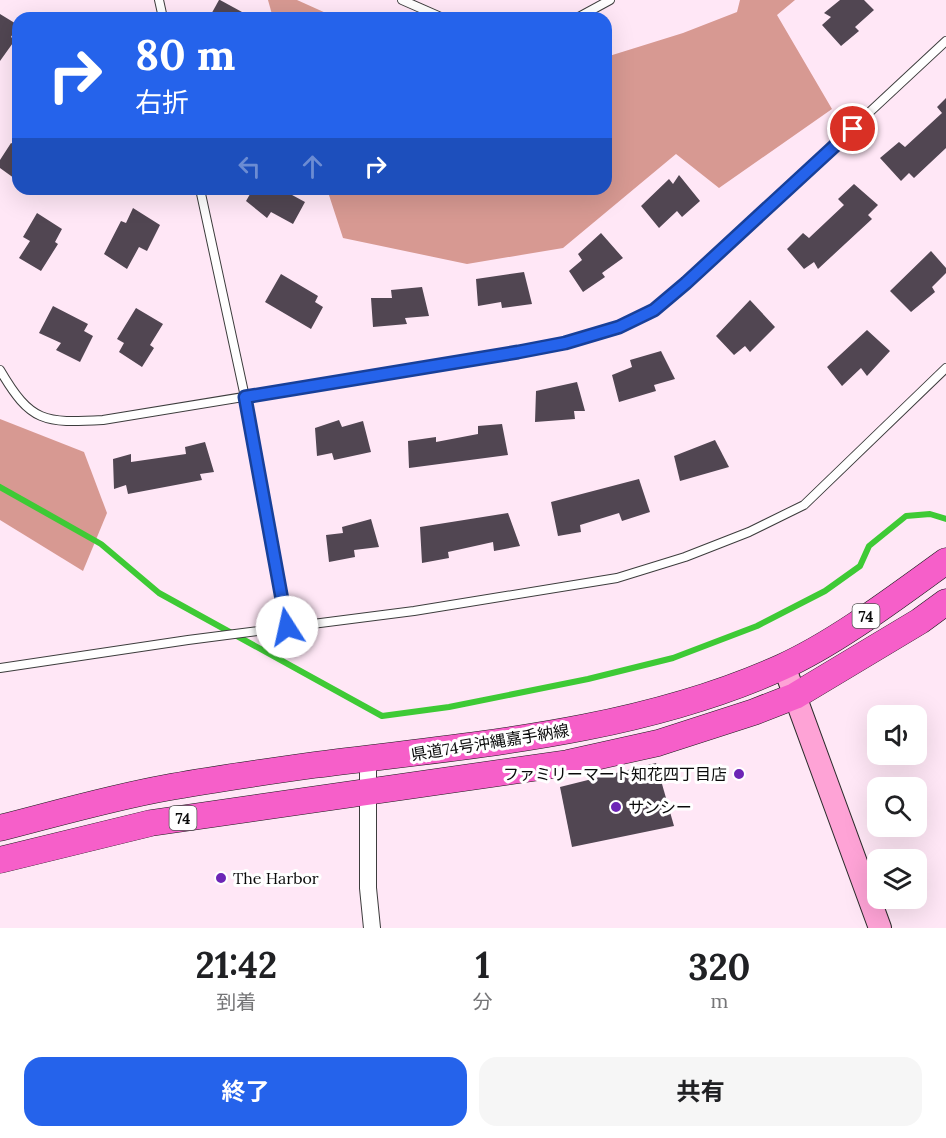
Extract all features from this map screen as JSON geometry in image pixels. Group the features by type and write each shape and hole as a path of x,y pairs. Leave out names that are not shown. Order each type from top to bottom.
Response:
{"main road":[{"name":"県道74号沖縄嘉手納線","path":"0,828 164,789 313,765 564,732 652,711 729,689 784,666 832,638 946,561"},
{"name":"県道74号沖縄嘉手納線","path":"0,860 151,823 568,763 658,743 754,712 795,696 920,621 946,602"}],"street":[{"path":"784,666 879,928"},
{"path":"368,759 368,888 372,928"}],"lane":[{"path":"402,0 429,12"},
{"path":"588,12 610,0"},
{"path":"0,370 18,398 45,419 103,420 565,343 619,327 654,310 946,41"},
{"path":"201,195 245,397 287,627"},
{"path":"0,668 414,611 617,578 685,557 739,536 804,505 946,368"}],"shaded area":[{"path":"268,0 297,0 324,12 271,12"},
{"path":"740,0 795,0 777,15 832,109 719,188 676,154 563,248 467,264 343,238 329,195 612,195 612,55 683,33 737,12"},
{"path":"0,419 84,452 107,513 83,571 0,520"}],"building":[{"path":"220,0 242,12 212,12"},
{"path":"840,0 864,0 874,10 855,27 859,31 841,46 822,25 831,17 824,13"},
{"path":"0,14 12,21 12,44 0,61"},
{"path":"946,98 946,148 914,178 909,173 901,181 880,158 899,142 905,147 942,113 937,107"},
{"path":"11,143 12,177 0,168 0,160"},
{"path":"679,175 700,201 682,217 677,211 659,228 641,206 669,179 673,184"},
{"path":"854,184 878,205 868,215 872,219 818,269 814,262 804,269 787,249 803,233 809,238 844,205 838,199"},
{"path":"250,195 292,195 305,202 293,224 271,212 267,218 246,201"},
{"path":"133,208 160,225 147,251 139,247 127,269 104,254 121,221 126,223"},
{"path":"37,213 62,229 55,242 58,244 41,271 19,258 30,241 23,237"},
{"path":"601,233 623,258 602,273 605,277 583,292 569,271 582,260 578,254"},
{"path":"931,251 946,268 946,273 932,287 935,292 911,312 890,291"},
{"path":"524,272 532,304 502,308 501,302 478,306 476,279"},
{"path":"281,274 318,296 315,302 323,307 311,329 265,302"},
{"path":"422,287 429,316 405,318 407,324 373,327 371,298 392,298 391,290"},
{"path":"750,300 775,327 750,352 745,346 734,355 716,336"},
{"path":"53,306 88,324 84,331 93,336 80,362 56,350 61,343 39,333"},
{"path":"136,308 163,324 150,345 154,348 142,367 119,352 124,343 117,339"},
{"path":"867,330 890,351 867,376 861,368 842,386 827,367"},
{"path":"661,351 675,379 654,385 656,391 619,402 612,375 632,367 630,360"},
{"path":"577,382 585,411 574,411 575,419 535,422 536,391"},
{"path":"339,420 342,427 363,421 371,452 334,460 332,453 317,456 315,428"},
{"path":"502,424 508,455 409,468 408,441 436,437 436,442 478,434 478,426"},
{"path":"715,440 729,467 680,481 674,456"},
{"path":"205,442 214,472 200,474 202,480 128,494 126,485 114,489 113,459 131,454 131,462 186,454 185,447"},
{"path":"639,479 650,512 622,521 619,513 580,525 581,532 558,536 551,502"},
{"path":"508,513 520,546 494,551 493,542 448,552 449,558 422,563 420,527"},
{"path":"371,519 379,547 354,550 355,557 329,562 326,535 343,533 342,527"},
{"name":"サンシー","path":"656,763 674,826 572,847 560,787"}],"waterway":[{"path":"0,487 101,544 159,593 382,716 449,707 588,679 673,658 757,626 825,591 860,566 869,546 906,516 930,514 946,519"}],"place":[{"name":"ファミリーマート知花四丁目店","path":"739,774"},
{"name":"サンシー","path":"616,807"},
{"name":"The Harbor","path":"221,878"}],"route":[{"path":"287,627 245,397 518,352 565,343 619,327 654,310 686,283 853,129"}]}
